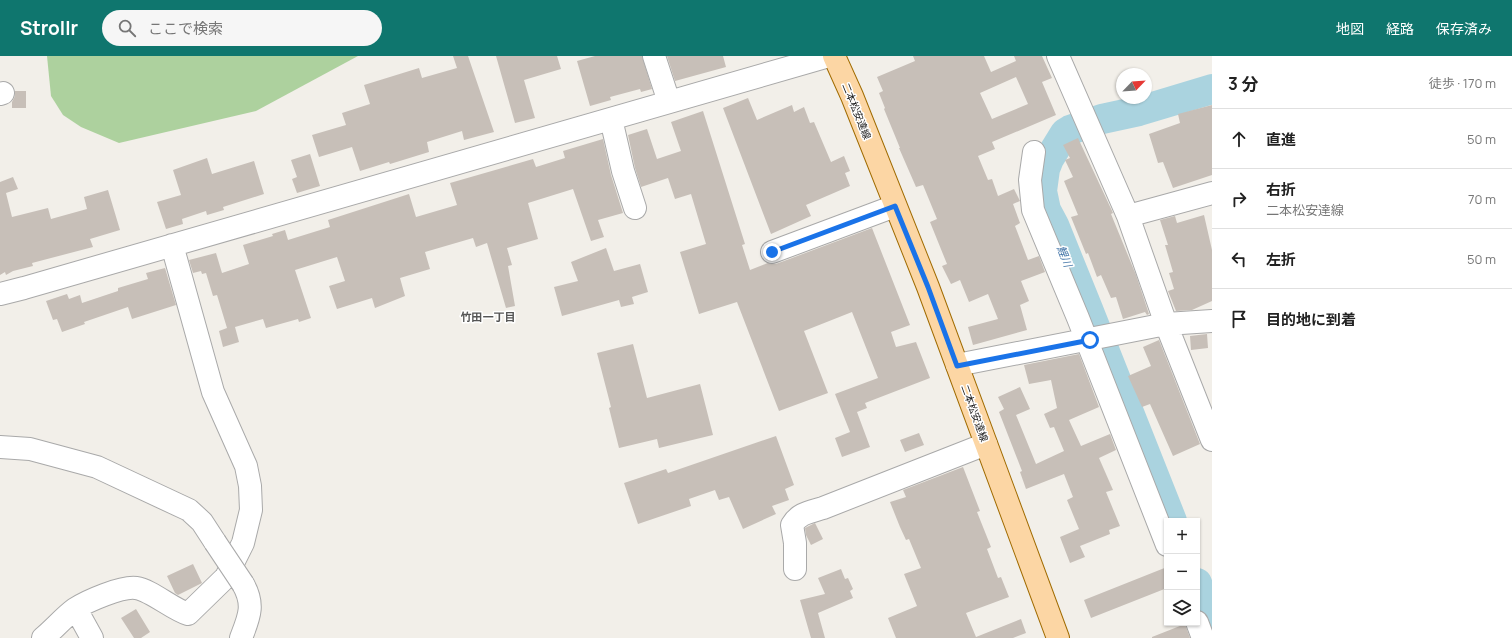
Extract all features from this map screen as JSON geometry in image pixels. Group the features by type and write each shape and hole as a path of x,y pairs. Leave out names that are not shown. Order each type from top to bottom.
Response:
{"main road":[{"name":"二本松安達線","path":"834,56 852,96 928,287 1058,638"}],"street":[{"path":"654,56 669,102"},
{"path":"0,294 611,120 829,56"},
{"path":"1058,56 1128,216 1166,324 1212,440"},
{"path":"611,120 623,171 635,208"},
{"path":"1034,152 1030,180 1033,210 1088,340 1164,537"},
{"path":"1128,216 1212,193"},
{"path":"772,252 895,206"},
{"path":"43,638 76,609 117,590 136,588 177,610 188,614 226,577 243,543 251,510 250,486 246,466 213,392 172,245"},
{"path":"957,366 1166,324 1212,320"},
{"path":"795,569 795,543 792,525 801,514 823,508 986,444"},
{"path":"0,448 30,449 97,467 189,510 202,522 248,593 251,603 241,638"},
{"path":"76,609 92,638"},
{"path":"1198,626 1203,638"}],"green space":[{"path":"47,56 358,56 256,111 119,143 81,127 63,115 51,96"}],"building":[{"path":"453,56 468,56 494,132 464,140 462,131 427,142 429,152 390,164 389,162 360,171 352,147 319,157 312,135 346,125 342,113 370,104 364,85 419,68 422,78 457,68"},
{"path":"496,56 557,56 561,69 524,80 535,118 515,123"},
{"path":"595,56 642,56 652,89 641,92 640,89 610,97 611,100 590,106 577,61"},
{"path":"667,56 723,56 726,67 675,81"},
{"path":"913,56 984,56 991,72 1016,61 1014,56 1042,56 1052,78 1042,82 1056,115 992,142 995,149 978,156 988,180 992,179 998,196 1014,189 1020,201 1013,204 1020,223 1015,226 1028,260 1039,256 1045,272 1021,281 1029,301 1020,305 1027,330 973,345 968,327 998,319 988,294 969,302 960,280 951,284 942,266 947,264 930,222 937,219 923,185 916,187 899,148 879,93 883,91 877,77 915,61","holes":["1016,77 1028,104 992,119 980,93"]},
{"path":"15,91 26,91 26,108 12,108"},
{"path":"748,98 757,120 792,105 794,112 804,107 810,123 814,122 831,162 844,156 850,171 845,173 850,186 806,205 811,216 771,234 723,108"},
{"path":"1212,105 1212,175 1173,188 1163,162 1158,163 1149,134 1180,123 1178,114"},
{"path":"703,111 745,244 742,245 750,270 768,263 776,264 872,228 910,325 891,332 896,347 916,342 930,378 865,403 867,408 857,412 870,447 842,457 835,438 850,432 835,394 878,378 852,312 804,331 828,393 779,411 737,302 699,314 680,252 706,244 691,194 675,199 668,178 641,187 635,168 628,135 647,129 657,159 681,151 671,122"},
{"path":"1078,138 1113,213 1111,214 1136,275 1149,314 1147,315 1145,312 1123,319 1116,297 1111,298 1101,275 1097,277 1088,253 1086,254 1071,217 1078,215 1064,181 1073,177 1065,160 1070,158 1063,145"},
{"path":"603,139 611,175 623,213 598,220 604,237 591,241 573,189 528,203 538,239 507,248 512,265 508,266 515,306 506,308 487,243 476,247 473,238 425,252 430,269 400,278 405,296 375,308 372,298 337,309 329,286 345,281 337,257 295,270 311,318 299,322 298,319 266,328 263,319 235,327 239,342 223,347 219,331 227,328 217,295 213,296 206,273 202,274 201,271 193,273 189,260 216,253 222,273 249,264 243,245 273,236 272,234 285,230 288,240 330,227 328,220 409,194 416,217 457,205 450,183 533,159 536,167 565,158 563,151"},
{"path":"310,154 320,186 297,193 292,179 297,177 291,160"},
{"path":"207,158 212,174 254,161 264,194 223,207 224,210 207,215 206,211 182,219 183,224 166,229 157,202 181,195 173,170"},
{"path":"13,177 18,189 6,193 12,217 48,208 51,219 87,209 84,197 108,190 120,230 90,239 93,247 32,263 33,266 13,271 6,275 5,272 0,275 0,182"},
{"path":"1204,215 1212,250 1212,301 1192,310 1176,311 1168,291 1174,289 1169,273 1173,272 1165,245 1168,245 1160,220 1175,216 1177,223"},
{"path":"606,248 614,271 640,264 648,292 632,297 634,304 621,307 619,300 562,316 554,287 578,281 571,262"},
{"path":"165,268 176,305 132,319 128,307 84,322 85,324 62,332 57,319 53,320 46,301 67,294 69,299 80,295 82,303 118,291 118,288 148,279 146,273"},
{"path":"1207,334 1208,348 1191,350 1190,336"},
{"path":"1159,340 1200,444 1173,456 1150,404 1142,407 1128,376 1151,366 1143,347"},
{"path":"633,344 647,398 700,384 713,435 659,448 657,439 619,448 609,408 611,407 597,353"},
{"path":"1079,354 1099,407 1069,420 1081,446 1110,434 1116,450 1099,458 1113,490 1106,492 1120,526 1109,530 1110,534 1080,546 1085,557 1070,563 1060,537 1079,529 1067,500 1073,497 1064,474 1026,489 1020,472 1022,471 999,412 1004,409 998,397 1020,387 1030,409 1016,415 1036,464 1064,451 1054,427 1050,428 1044,414 1057,408 1051,380 1029,384 1024,365"},
{"path":"919,433 924,445 905,452 900,440"},
{"path":"776,436 794,485 785,489 789,500 772,506 776,514 743,529 729,497 719,500 715,490 689,499 691,506 638,524 624,483 666,469 668,473"},
{"path":"963,467 980,511 977,512 991,547 987,549 998,578 1001,577 1009,597 966,613 976,637 1021,619 1026,633 1013,638 896,638 888,618 917,606 904,574 921,568 909,539 906,540 890,502 906,497 903,490"},
{"path":"815,523 823,539 811,545 806,535 805,528"},
{"path":"193,564 202,583 178,595 175,593 167,576"},
{"path":"1164,568 1164,589 1091,618 1084,600"},
{"path":"841,569 845,579 848,578 853,589 850,591 853,598 818,613 825,638 811,638 800,600 825,594 818,578"},
{"path":"136,609 150,632 141,638 134,638 121,618"},
{"path":"1180,626 1186,626 1190,638 1152,638"}],"waterway":[{"name":"鯉川","path":"1171,518 1054,225 1046,210 1042,191 1045,169 1049,159 1065,133 1102,119 1139,111 1212,89"},
{"name":"鯉川","path":"1200,590 1212,621"}],"district":[{"name":"竹田一丁目","path":"488,316"}],"route":[{"path":"772,252 895,206 928,287 957,366 1090,340"}]}
